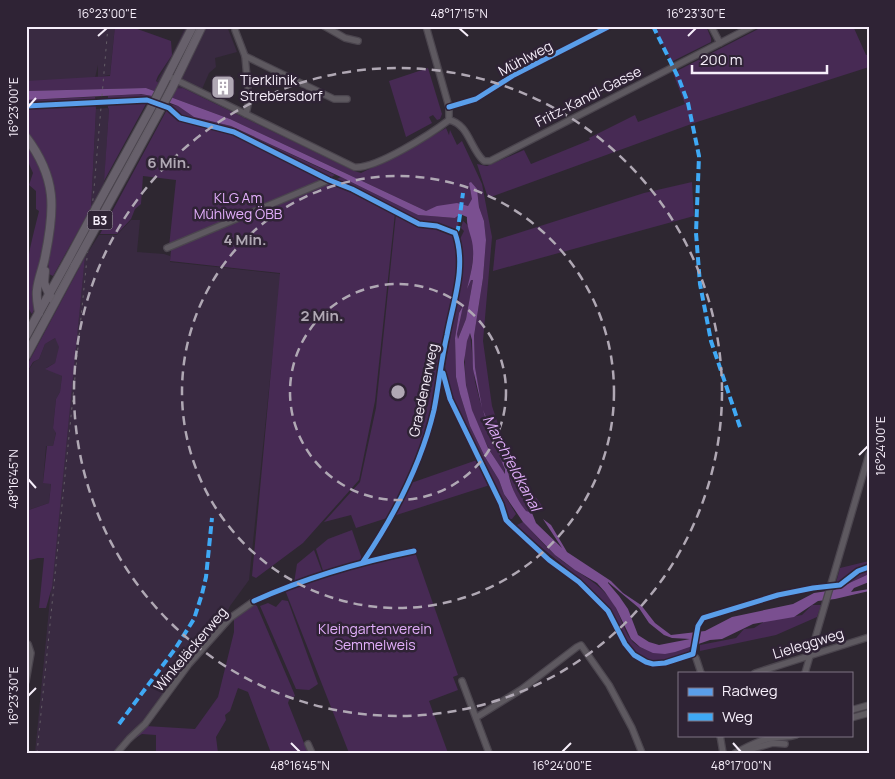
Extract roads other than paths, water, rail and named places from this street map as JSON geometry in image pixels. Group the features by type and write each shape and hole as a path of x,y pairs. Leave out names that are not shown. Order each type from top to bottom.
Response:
{"main road":[{"name":"B3","path":"26,356 172,88 172,78 193,26"},
{"name":"B3","path":"26,336 49,298 164,85 172,78 202,26"},
{"path":"26,138 37,151 52,192 52,214 45,257 37,289 39,313"},
{"path":"45,257 44,283 52,307 49,315"},
{"path":"45,270 51,279 58,276 62,271"},
{"path":"39,281 42,292 49,298"},
{"path":"49,298 60,295"}],"street":[{"path":"236,26 235,30 245,56 249,100 246,114"},
{"path":"324,26 345,38 358,42"},
{"path":"172,78 352,166 362,168 408,146 449,120 449,107 426,26"},
{"path":"712,26 720,44"},
{"name":"Fritz-Kandl-Gasse","path":"449,120 459,124 480,158 484,161 490,161 753,26"},
{"path":"245,56 334,99 347,99"},
{"path":"167,248 329,180"},
{"path":"805,672 869,454"},
{"name":"Winkeläckerweg","path":"117,753 128,739 145,724 189,664 230,618 254,601"},
{"name":"Lieleggweg","path":"758,672 869,637"},
{"path":"26,681 31,654 27,644"},
{"path":"476,717 522,689 581,645 612,690 632,728 642,753"},
{"path":"696,658 701,672"},
{"path":"462,681 490,753"},
{"path":"852,710 869,705"},
{"path":"852,718 869,713"},
{"path":"720,736 723,753"},
{"path":"736,753 759,741 772,738 787,739 783,753"},
{"path":"308,744 312,753"}],"tram line":[{"path":"26,348 159,105 199,26"}],"railway":[{"path":"37,753 94,189 108,26"}],"place":[{"name":"Tierklinik Strebersdorf","path":"223,87"}],"park label":[{"name":"KLG Am Mühlweg ÖBB","path":"238,206"},
{"name":"Kleingartenverein Semmelweis","path":"375,636"}],"water label":[{"name":"Marchfeldkanal","path":"512,463"}]}
